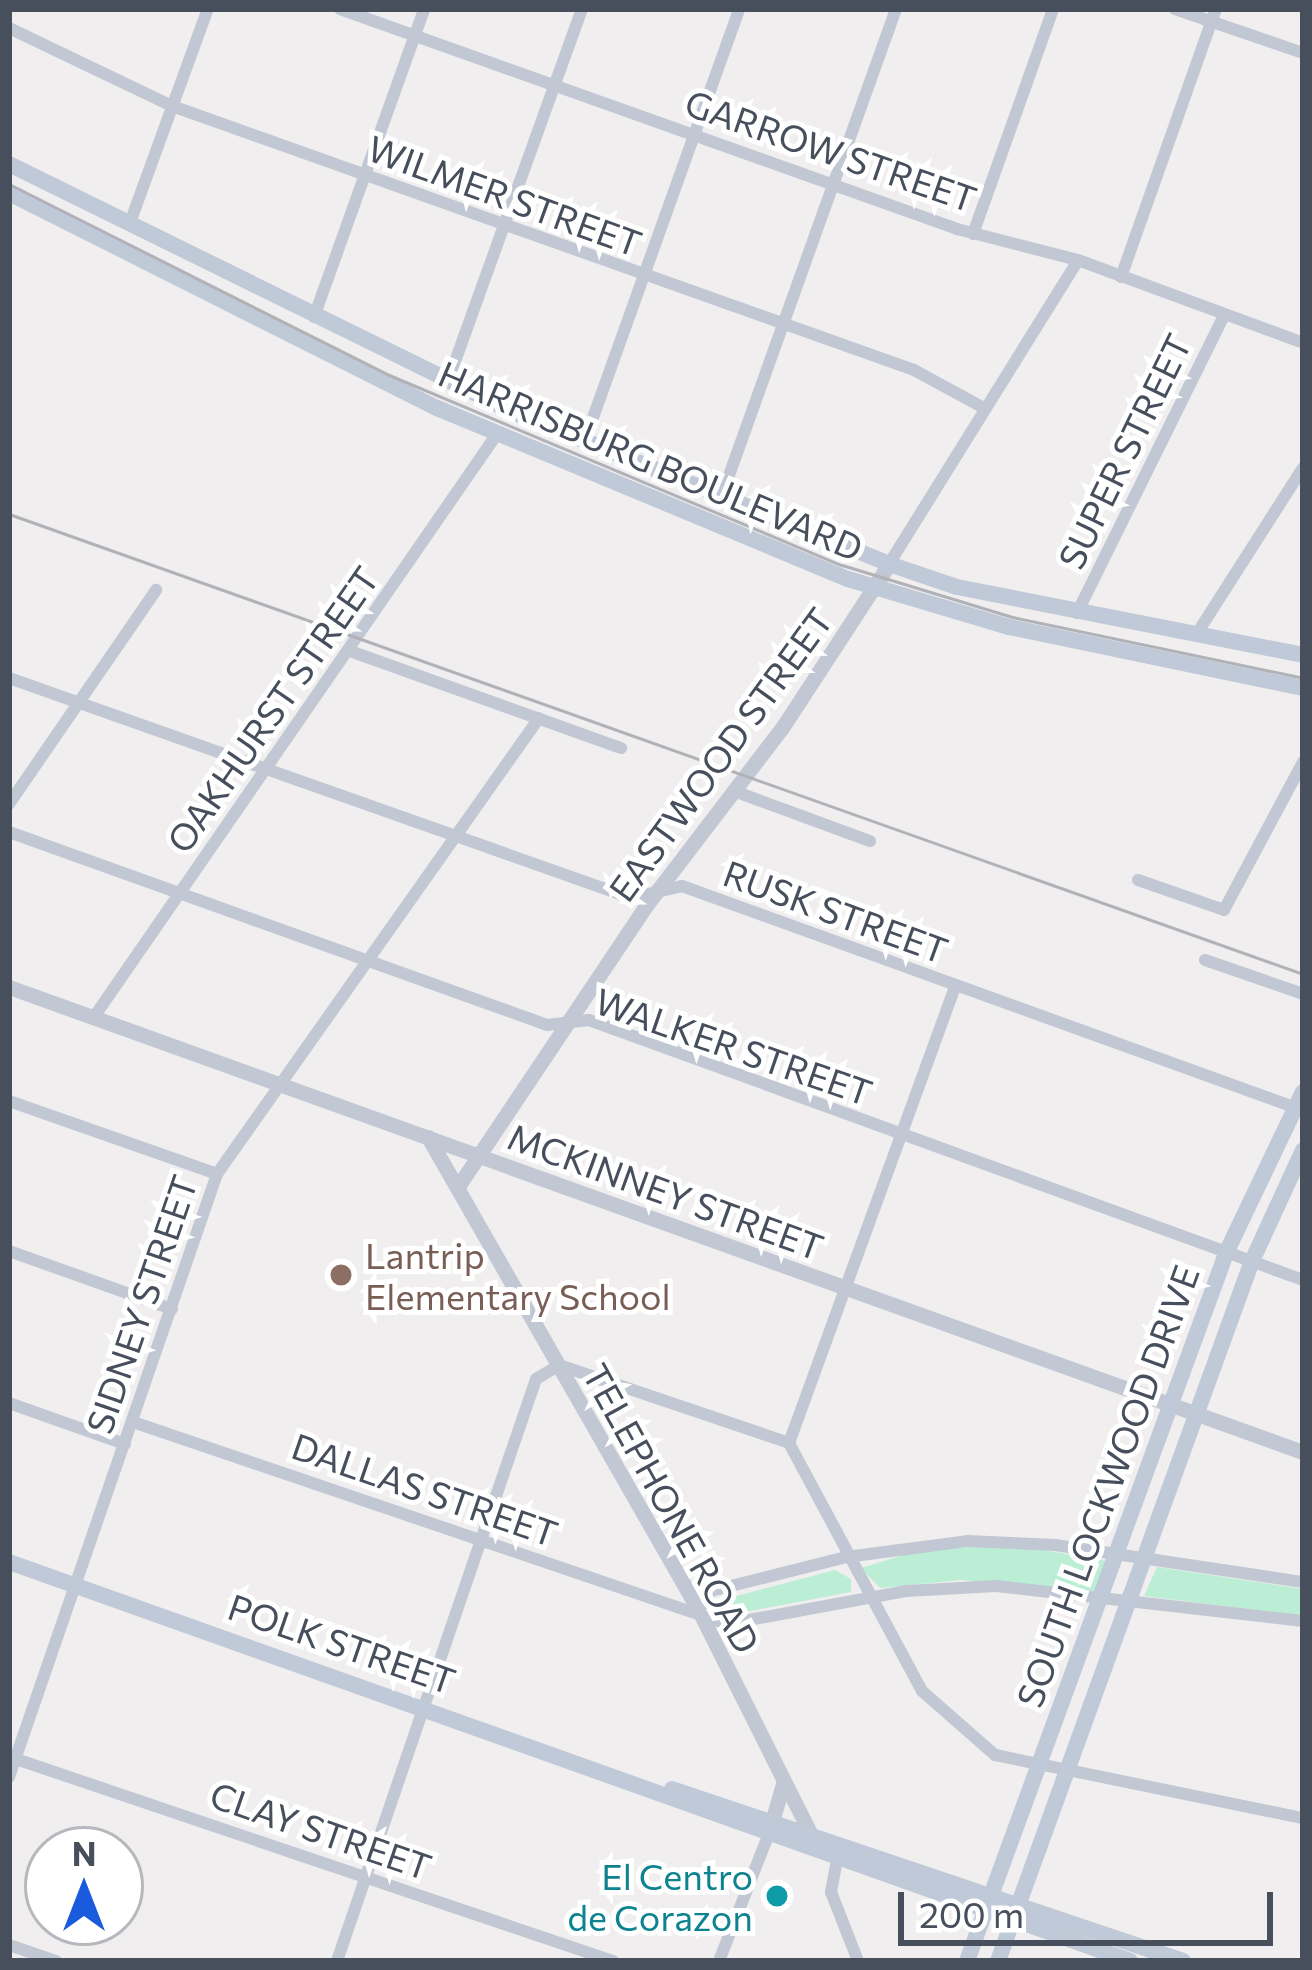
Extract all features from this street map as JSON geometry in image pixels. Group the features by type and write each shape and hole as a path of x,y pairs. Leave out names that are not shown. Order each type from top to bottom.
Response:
{"main road":[{"name":"HARRISBURG BOULEVARD","path":"9,164 131,220 314,317 448,381 889,564 1077,613 1303,655"},
{"name":"HARRISBURG BOULEVARD","path":"9,193 497,434 874,588 1009,627 1303,688"},
{"name":"SOUTH LOCKWOOD DRIVE","path":"967,1961 1227,1251 1300,1103"},
{"name":"SOUTH LOCKWOOD DRIVE","path":"998,1961 1133,1604 1252,1262 1303,1150"},
{"name":"POLK STREET","path":"9,1562 838,1851 1183,1961"},
{"name":"POLK STREET","path":"771,1827 808,1831 838,1851"},
{"name":"POLK STREET","path":"1017,1910 1130,1961"}],"street":[{"path":"131,220 208,9"},
{"name":"GARROW STREET","path":"340,9 973,233 1078,260 1300,342"},
{"path":"314,317 424,9"},
{"path":"448,381 582,9"},
{"path":"585,440 739,9"},
{"path":"722,495 896,9"},
{"path":"973,233 1053,9"},
{"path":"1175,9 1213,15 1303,53"},
{"path":"1121,278 1213,15"},
{"name":"WILMER STREET","path":"9,28 172,106 914,370 984,408"},
{"name":"EASTWOOD STREET","path":"476,1154 657,890 734,791 874,588 1078,260"},
{"name":"SUPER STREET","path":"1077,613 1224,316"},
{"path":"1300,342 1303,324"},
{"name":"OAKHURST STREET","path":"94,1017 497,434"},
{"path":"1196,634 1303,468"},
{"path":"9,804 156,590"},
{"path":"350,651 621,748"},
{"name":"RUSK STREET","path":"9,678 631,898 682,886 955,987 1300,1103"},
{"name":"SIDNEY STREET","path":"9,1777 217,1174 539,718"},
{"path":"1138,880 1224,910 1303,762"},
{"path":"734,791 870,841"},
{"name":"WALKER STREET","path":"9,832 547,1024 589,1020 1303,1280"},
{"path":"1205,960 1303,994"},
{"name":"MCKINNEY STREET","path":"9,987 1303,1452"},
{"path":"790,1443 955,987"},
{"path":"9,1101 217,1174"},
{"name":"TELEPHONE ROAD","path":"428,1137 698,1611 808,1831"},
{"path":"459,1185 476,1154"},
{"path":"9,1251 172,1309"},
{"path":"337,1961 536,1379 559,1365 790,1443 867,1597 939,1713 995,1755 1303,1817"},
{"path":"9,1403 125,1444"},
{"name":"DALLAS STREET","path":"133,1422 728,1624 867,1597 996,1586 1303,1621"},
{"path":"698,1611 704,1593 846,1557 967,1540 1118,1555 1303,1582"},
{"name":"CLAY STREET","path":"12,1758 613,1961"},
{"path":"718,1961 771,1827 783,1780"},
{"path":"838,1851 831,1892 858,1961"},
{"path":"9,1945 56,1961"}],"green space":[{"path":"982,1546 1106,1561 1095,1591 961,1580 880,1588 861,1568 913,1552"},
{"path":"1157,1567 1303,1589 1303,1616 1144,1596"},
{"path":"835,1570 851,1579 851,1592 719,1617 703,1605"}],"tram line":[{"path":"9,184 389,375 842,565 1012,617 1303,678"}],"railway":[{"path":"9,514 1303,974"}],"place":[{"name":"Lantrip Elementary School","path":"341,1275"},
{"name":"El Centro de Corazon","path":"777,1896"}]}
